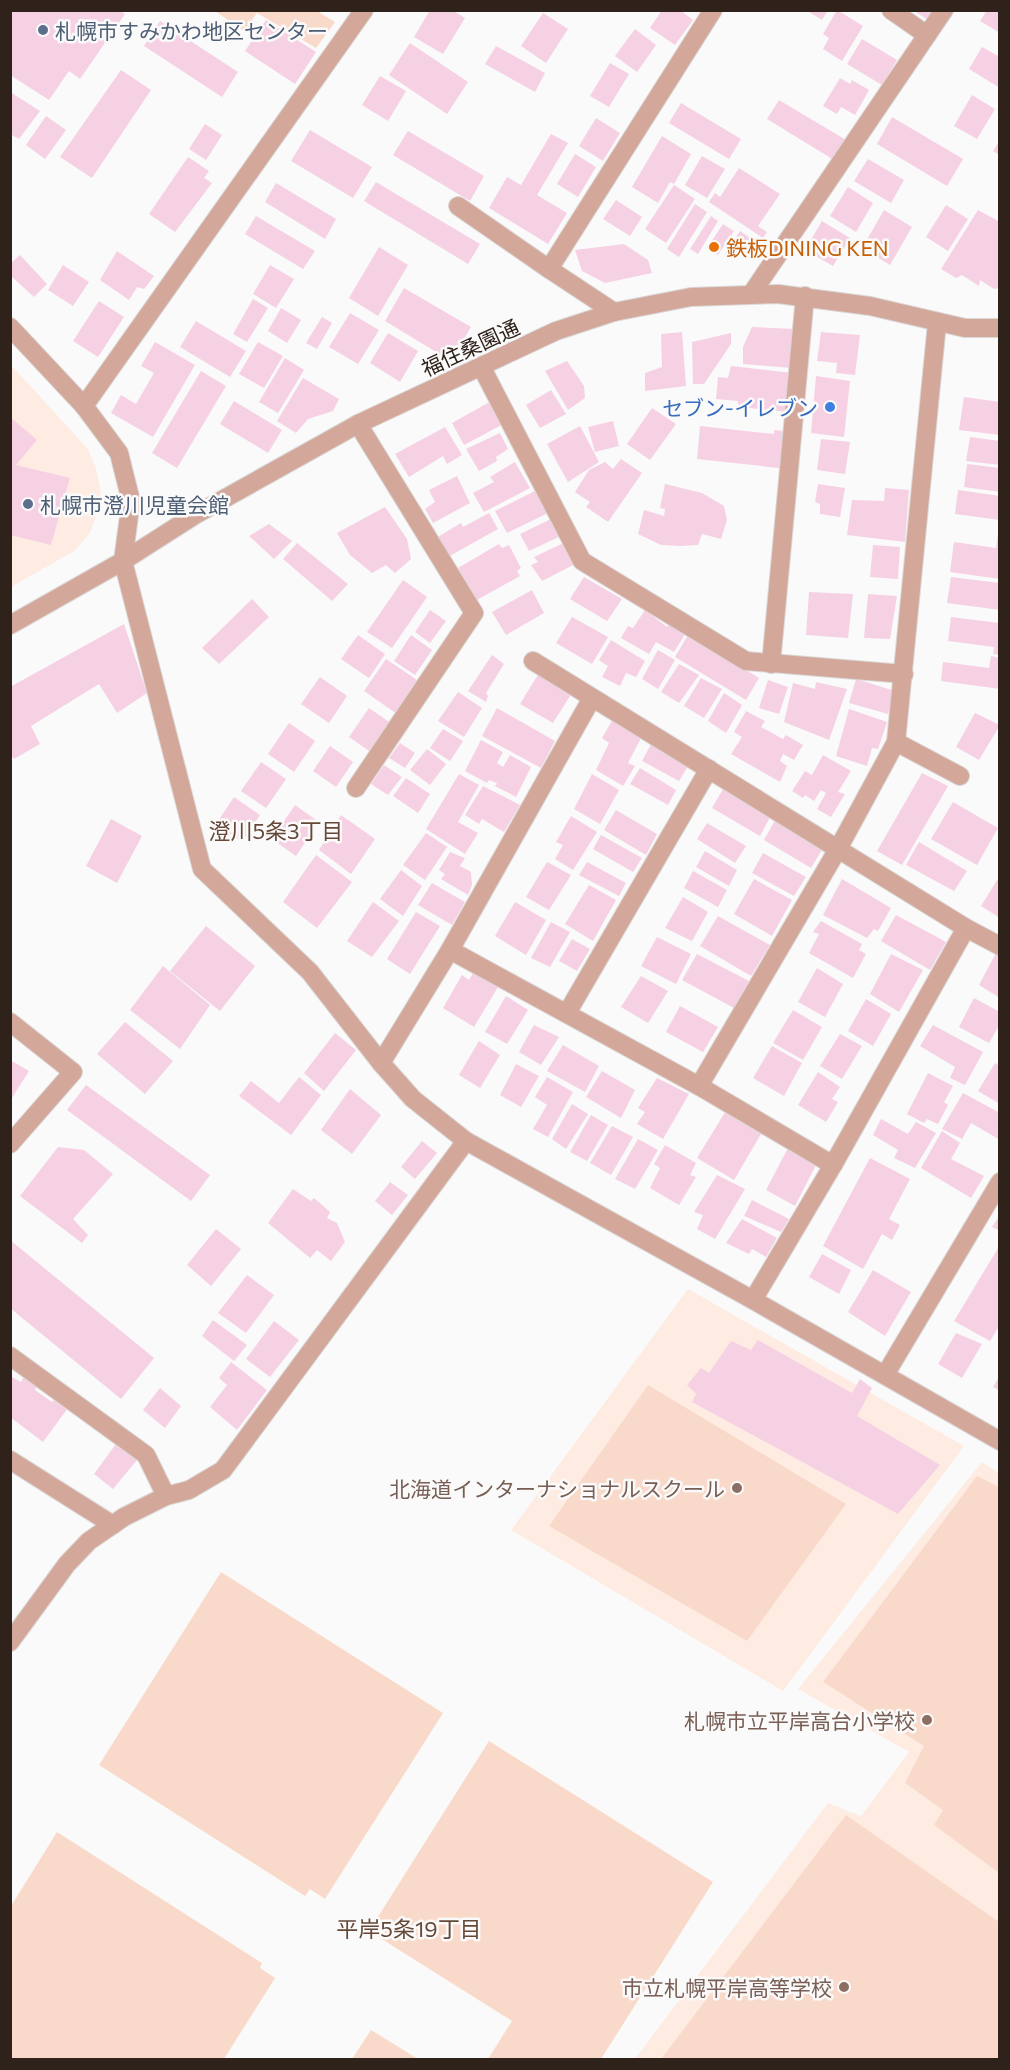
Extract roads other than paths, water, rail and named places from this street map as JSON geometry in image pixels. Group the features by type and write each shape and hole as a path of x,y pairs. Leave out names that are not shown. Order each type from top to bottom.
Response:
{"street":[{"path":"84,406 364,10"},
{"path":"549,269 712,10"},
{"path":"891,10 927,35"},
{"path":"752,293 944,10"},
{"path":"458,206 614,312"},
{"name":"福住桑園通","path":"10,625 123,561 195,515 358,424 482,368 556,331 614,312 691,297 752,293 805,296 870,306 965,328 999,328"},
{"path":"771,664 805,296"},
{"path":"699,1086 838,849 896,742 936,323"},
{"path":"10,327 84,406 119,453 131,501 123,561 202,868 310,972 381,1063 413,1099 466,1142 753,1300 999,1441"},
{"path":"482,368 582,561 746,661 904,674"},
{"path":"356,788 474,613 358,424"},
{"path":"533,661 966,928 999,946"},
{"path":"381,1063 450,950 592,698"},
{"path":"896,742 960,776"},
{"path":"567,1013 709,770"},
{"path":"753,1300 833,1165 966,928"},
{"path":"450,950 699,1086 833,1165"},
{"path":"10,1022 73,1072 10,1144"},
{"path":"10,1642 68,1564 89,1541 166,1496 189,1490 223,1470 466,1142"},
{"path":"885,1375 999,1182"},
{"path":"10,1356 146,1455 166,1496"},
{"path":"10,1461 113,1525"}],"place":[{"name":"札幌市すみかわ地区センター","path":"43,30"},
{"name":"鉄板DINING KEN","path":"714,247"},
{"name":"セブン-イレブン","path":"830,407"},
{"name":"札幌市澄川児童会館","path":"28,504"},
{"name":"北海道インターナショナルスクール","path":"737,1488"},
{"name":"札幌市立平岸高台小学校","path":"927,1720"},
{"name":"市立札幌平岸高等学校","path":"844,1987"}],"district":[{"name":"澄川5条3丁目","path":"276,830"},
{"name":"平岸5条19丁目","path":"409,1928"}]}
